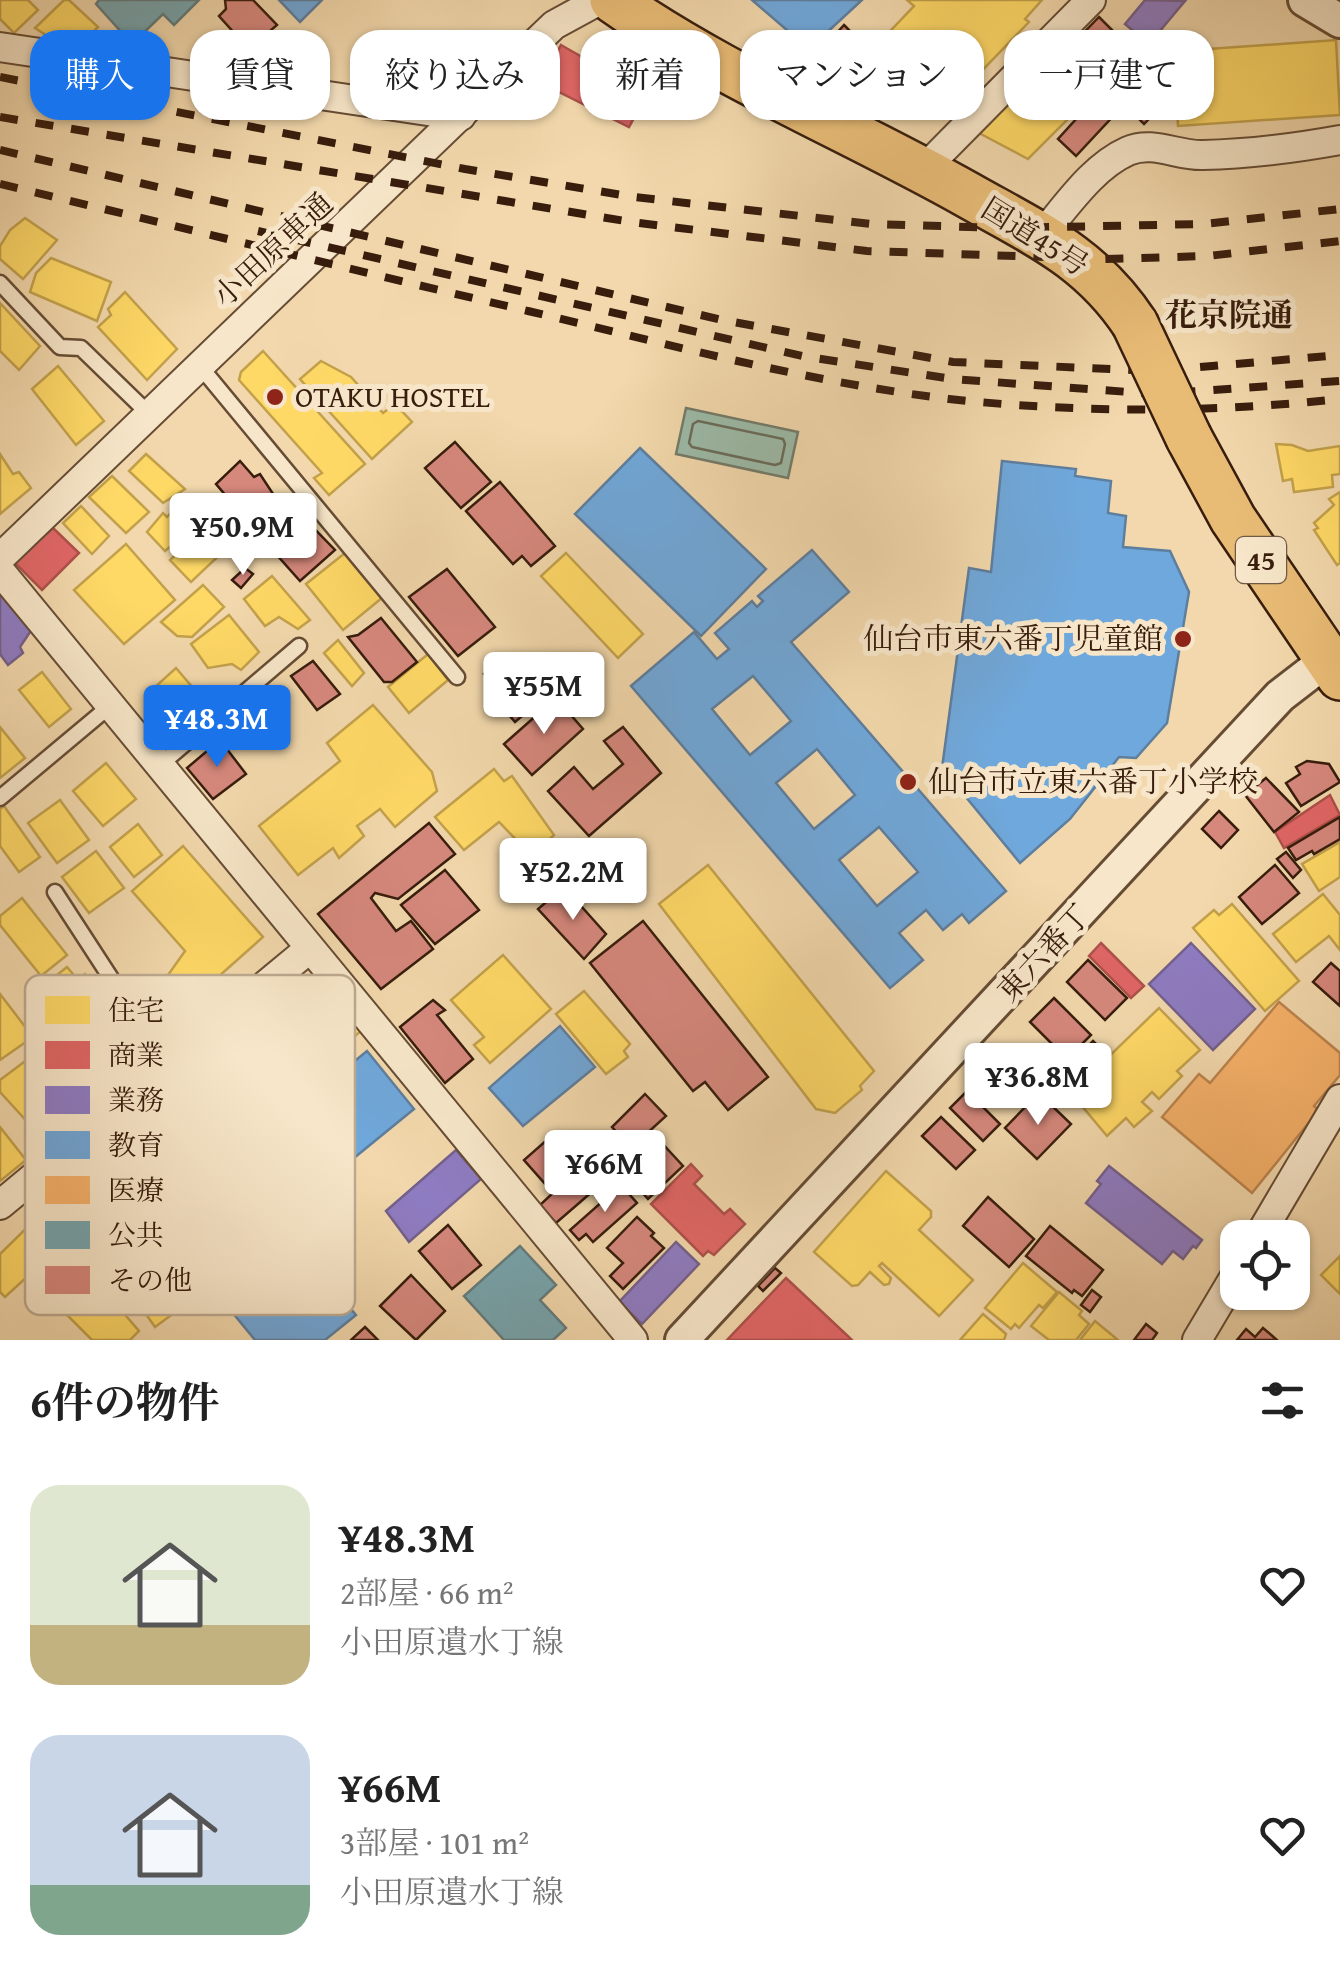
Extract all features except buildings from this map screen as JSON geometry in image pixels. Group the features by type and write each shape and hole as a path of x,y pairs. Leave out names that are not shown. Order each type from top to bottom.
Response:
{"highway":[{"name":"国道45号","path":"613,0 656,30 923,170 1087,266 1117,296 1135,324 1233,520 1334,668"}],"street":[{"name":"小田原車通","path":"549,30 600,0"},
{"path":"923,170 1092,0"},
{"path":"1305,0 1340,20"},
{"path":"0,47 350,99"},
{"name":"小田原車通","path":"0,558 457,120"},
{"path":"1040,236 1098,171 1139,146 1196,156 1340,140"},
{"path":"0,572 330,975"},
{"name":"東六番丁","path":"682,1340 1280,696 1334,668"},
{"path":"276,975 308,948"},
{"path":"355,1005 634,1340"},
{"path":"1269,1220 1340,1099"},
{"path":"0,1205 25,1184"},
{"path":"1196,1340 1220,1301"}],"lane":[{"path":"0,282 60,347 81,348 149,414"},
{"path":"199,365 457,677"},
{"path":"160,765 299,646"},
{"path":"0,798 111,705"},
{"path":"55,892 109,975"}],"water":[{"path":"686,408 798,432 788,478 676,454"}],"railway":[{"path":"0,77 465,169 634,197 871,224 1005,228 1204,224 1340,209"},
{"path":"0,117 631,222 867,251 1104,259 1208,256 1340,241"},
{"path":"0,150 722,320 953,362 1154,371 1340,355"},
{"path":"0,184 685,349 896,392 998,404 1096,409 1242,407 1340,399"},
{"path":"258,231 802,356 952,379 1156,394 1340,381"}],"place":[{"name":"OTAKU HOSTEL","path":"275,397"},
{"name":"仙台市東六番丁児童館","path":"1183,639"},
{"name":"仙台市立東六番丁小学校","path":"908,782"}],"district":[{"name":"花京院通","path":"1229,315"}]}
